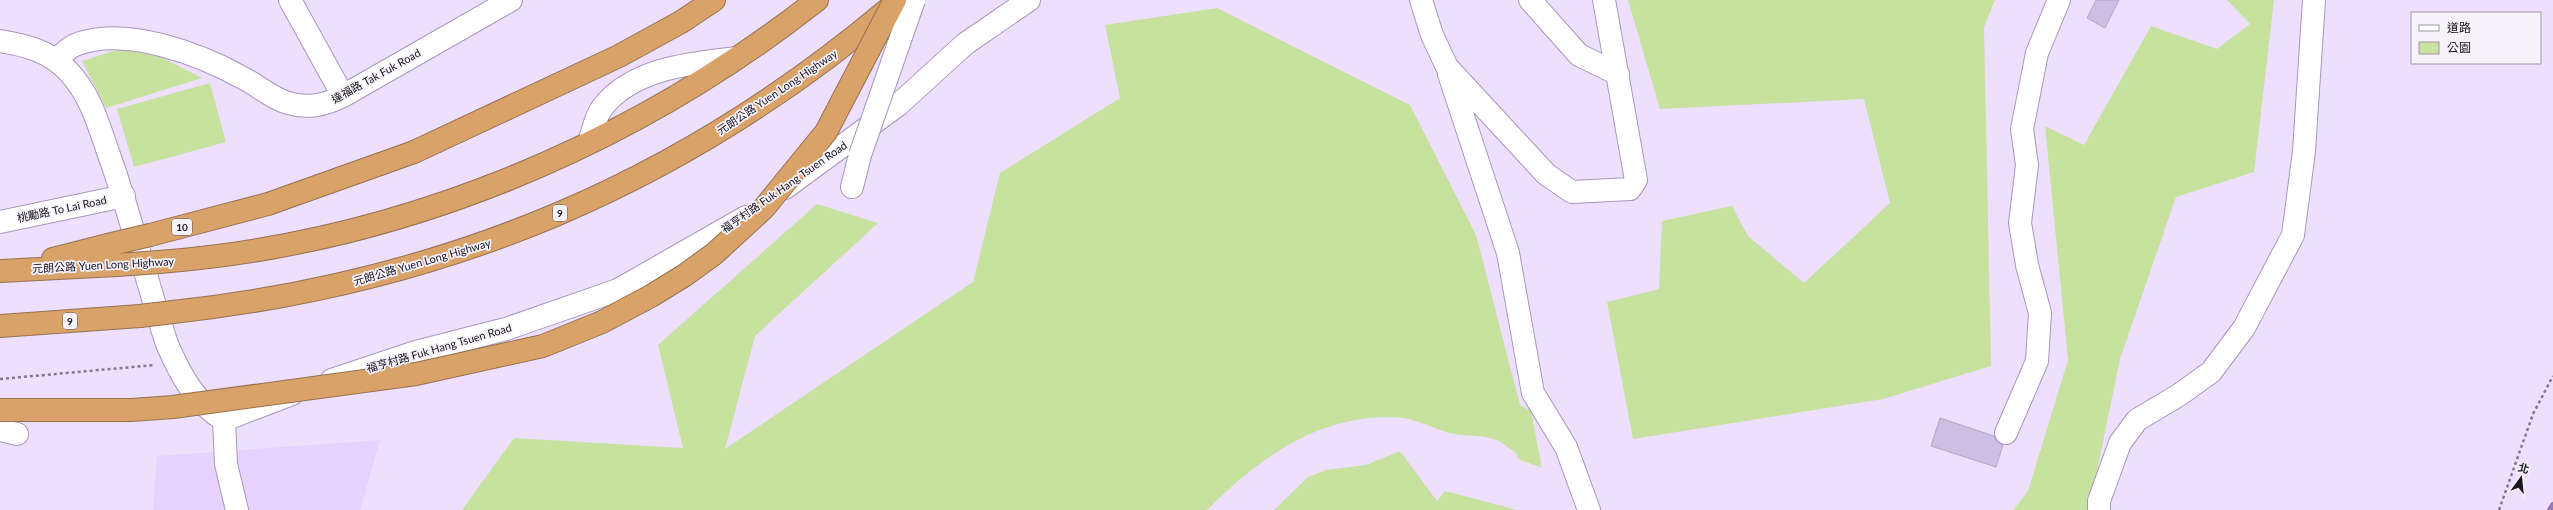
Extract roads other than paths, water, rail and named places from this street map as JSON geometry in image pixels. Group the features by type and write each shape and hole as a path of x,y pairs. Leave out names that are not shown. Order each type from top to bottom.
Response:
{"highway":[{"name":"10","path":"2,270 150,235 320,187 443,140 619,56 681,22 714,0"},
{"name":"元朗公路 Yuen Long Highway","path":"2,270 117,265 218,258 370,226 476,192 520,175 647,112 737,58 816,0"},
{"path":"0,410 131,410 173,407 416,374 544,346 602,322 651,296 685,275 714,254 764,208 826,132 888,10 895,0"},
{"name":"元朗公路 Yuen Long Highway","path":"0,326 140,316 254,302 380,276 498,240 628,182 740,120 843,46 898,0"}],"street":[{"path":"290,0 343,96"},
{"name":"達福路 Tak Fuk Road","path":"56,60 74,46 95,40 124,40 173,48 197,56 239,76 271,96 288,103 317,106 343,96 511,0"},
{"path":"852,187 860,155 914,0"},
{"name":"福亨村路 Fuk Hang Tsuen Road","path":"224,420 314,386 416,352 506,329 618,290 733,226 898,105 965,44 1029,0"},
{"path":"1421,0 1432,35 1447,67 1508,253 1533,393 1566,447 1589,510"},
{"path":"1530,0 1579,55 1618,74"},
{"path":"1447,67 1546,174 1572,192 1630,189 1636,180 1604,0"},
{"path":"2006,432 2037,361 2040,313 2027,266 2020,223 2027,165 2022,130 2037,52 2059,0"},
{"path":"2099,510 2099,501 2120,443 2137,420 2179,395 2211,372 2244,328 2293,235 2299,204 2304,151 2314,0"},
{"path":"0,41 25,45 56,60 68,70 89,99 124,196 155,308 175,363 190,389 208,410 224,420 226,464 237,510"},
{"path":"589,142 602,108 621,90 646,77 687,63 737,58"},
{"name":"桃勵路 To Lai Road","path":"0,222 124,196"}],"waterway":[{"path":"2550,510 2553,505"}]}
